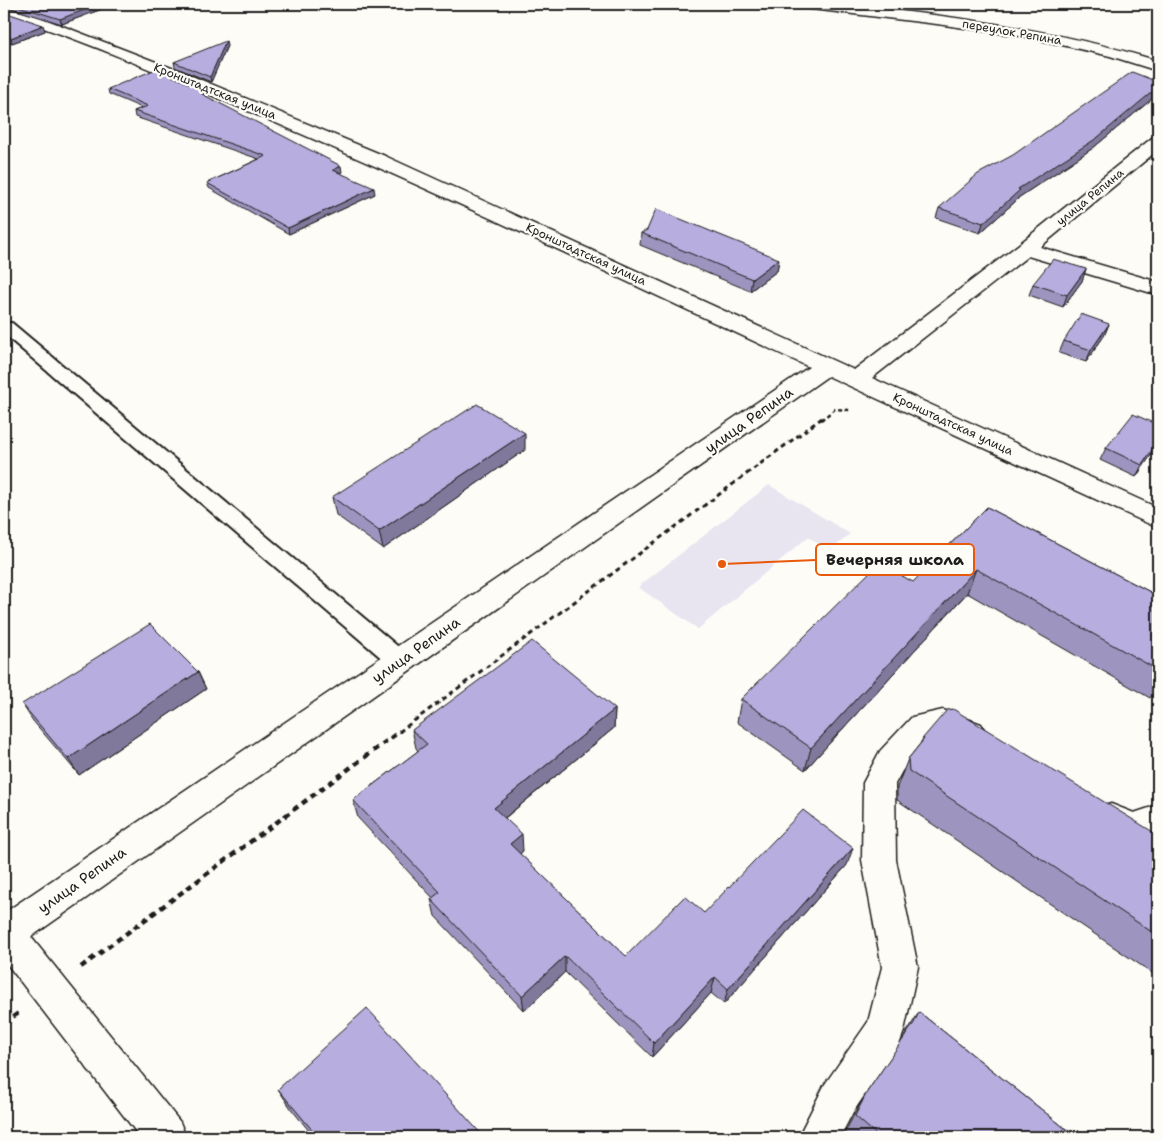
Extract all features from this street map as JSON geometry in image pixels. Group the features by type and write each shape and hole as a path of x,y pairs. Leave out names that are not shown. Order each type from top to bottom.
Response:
{"street":[{"name":"переулок Репина","path":"802,4 963,23 1112,50 1158,66"},
{"name":"Кронштадтская улица","path":"4,11 34,20 176,74 379,160 828,365 1158,519"},
{"name":"улица Репина","path":"856,379 1025,249 1158,142"},
{"path":"1025,249 1158,289"},
{"name":"улица Репина","path":"4,934 828,365"},
{"path":"818,1137 840,1098 885,1031 900,967 879,860 879,783 891,761 923,726 943,723 967,732 993,746"},
{"path":"1085,802 1126,829 1143,827 1158,820"},
{"path":"4,934 165,1137"}],"lane":[{"path":"6,327 400,661"}],"path":[{"path":"4,1023 835,409 855,411"}],"shaded area":[{"path":"769,485 850,534 831,550 808,537 698,629 638,587"}],"building":[{"path":"12,4 100,4 60,19"},
{"path":"4,12 43,25 11,38 4,36"},
{"path":"226,41 210,77 174,62"},
{"path":"156,69 204,90 202,94 341,166 333,170 374,188 288,228 207,183 266,156 134,111 148,106 108,89"},
{"path":"1132,72 1158,82 1158,87 1097,138 1018,189 1020,190 983,223 939,208 978,174 1013,155"},
{"path":"656,209 779,259 752,279 641,233 647,230"},
{"path":"1053,259 1086,269 1067,295 1033,284"},
{"path":"1081,314 1109,324 1091,350 1064,341"},
{"path":"477,404 525,433 379,531 332,497"},
{"path":"1133,414 1158,425 1158,441 1142,465 1106,448"},
{"path":"987,507 1158,596 1158,670 976,569 811,748 741,699 879,563 913,582"},
{"path":"150,624 198,672 68,759 22,704"},
{"path":"532,641 615,709 494,808 522,834 510,844 626,956 685,896 704,913 803,810 853,848 728,989 715,977 654,1043 565,956 522,996 431,899 440,892 353,800 427,744 412,730"},
{"path":"953,709 1158,835 1158,936 909,771 908,759 947,710"},
{"path":"367,1008 484,1137 318,1137 278,1089"},
{"path":"919,1012 1076,1137 879,1137 855,1116 867,1092 914,1023"}],"place":[{"name":"Вечерняя школа","path":"722,564"}]}
